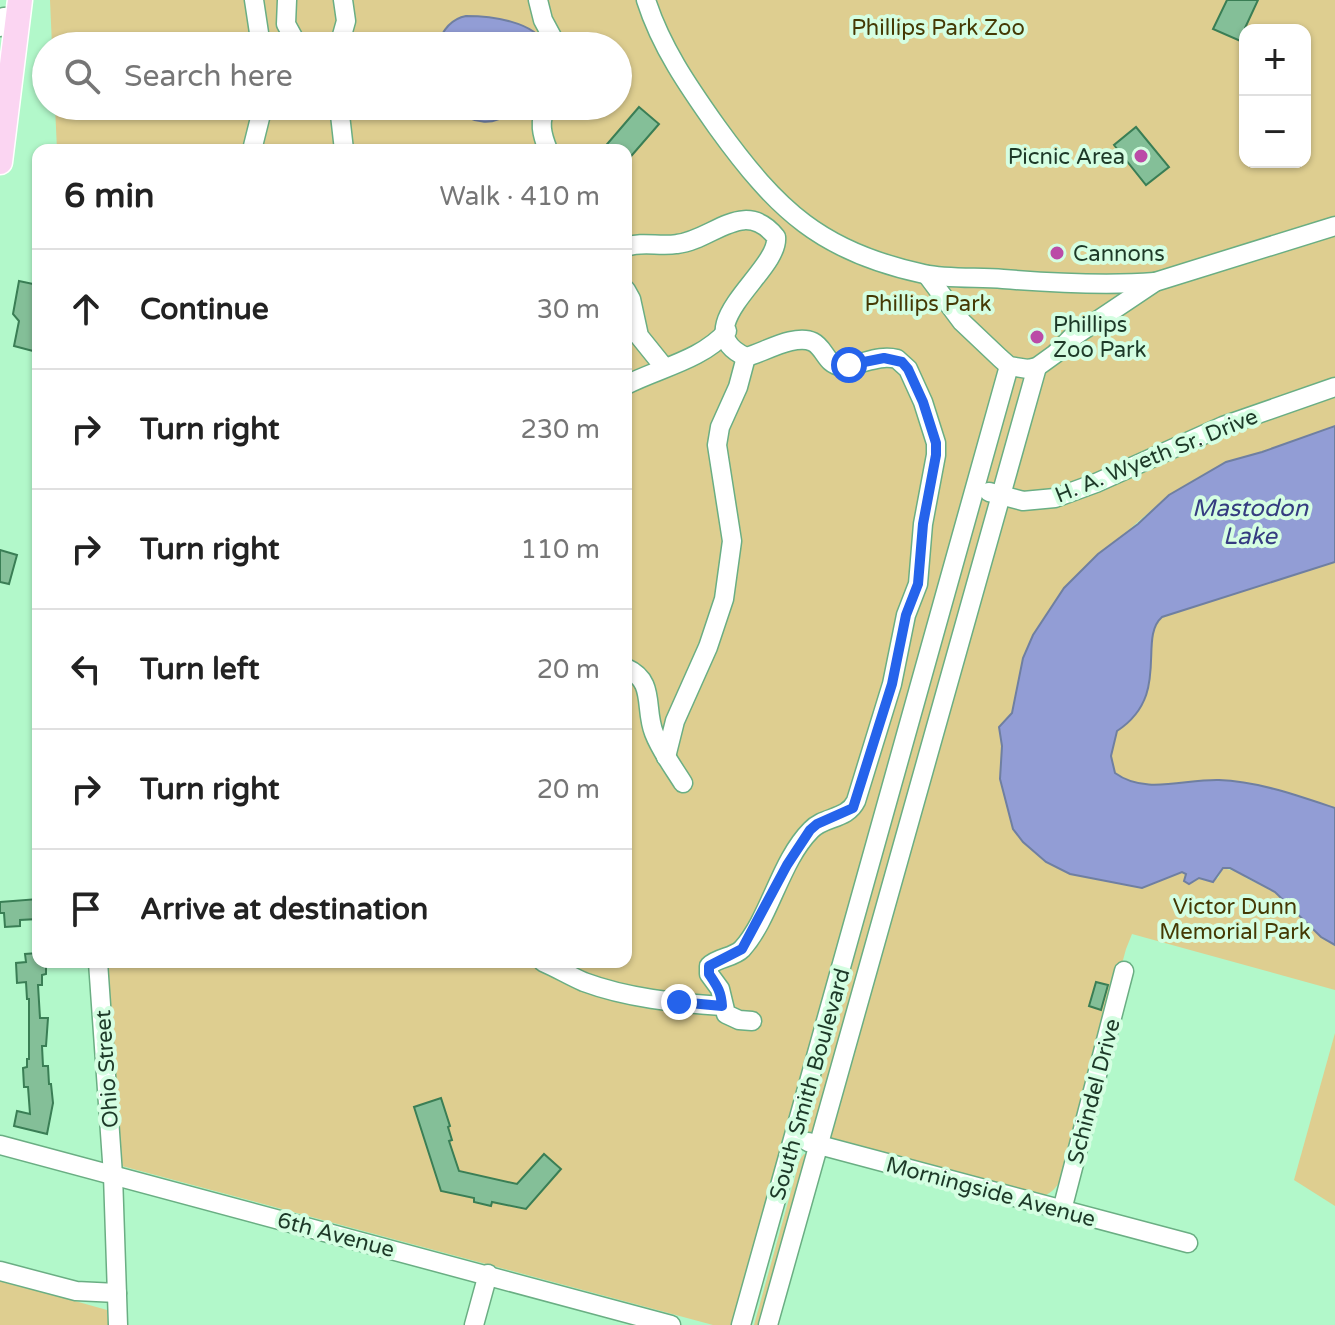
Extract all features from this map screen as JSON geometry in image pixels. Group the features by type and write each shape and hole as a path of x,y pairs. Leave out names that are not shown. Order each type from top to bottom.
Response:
{"main road":[{"path":"0,162 13,14"}],"street":[{"path":"254,0 259,32"},
{"path":"287,0 286,24 290,32"},
{"path":"343,0 346,21 343,32"},
{"path":"538,0 549,32"},
{"path":"646,0 655,29 684,80 766,189 815,232 855,255 927,275 1056,283 1155,282"},
{"path":"254,144 260,120"},
{"path":"341,120 343,144"},
{"path":"542,120 546,144"},
{"path":"632,245 685,243 738,220 757,222 772,231 776,237 775,251 734,304 727,331 730,346 746,357 772,346 813,342 835,365 849,365 874,358 897,359 908,369 936,443 923,524 918,584 906,615 892,684 856,801 848,813 817,824 810,830 787,865 742,949 709,966 709,974 721,994 722,1006 731,1017 752,1021"},
{"path":"927,275 962,322 1009,366 1028,369 1037,367 1070,339 1155,282 1335,226"},
{"path":"632,304 639,336 664,367"},
{"path":"632,382 703,351 727,331"},
{"path":"666,757 675,721 708,647 724,599 732,541 717,445 720,427 738,387 746,357"},
{"name":"South Smith Boulevard","path":"741,1325 1009,366"},
{"name":"South Smith Boulevard","path":"768,1325 1037,367"},
{"name":"H. A. Wyeth Sr. Drive","path":"975,487 1023,501 1055,498 1223,426 1335,387"},
{"path":"632,671 638,674 648,689 650,721 666,757 683,783"},
{"path":"876,842 902,849"},
{"name":"Ohio Street","path":"98,968 113,1175 118,1325"},
{"path":"556,968 609,989 652,998 722,1006"},
{"name":"Schindel Drive","path":"1062,1210 1124,971"},
{"name":"Morningside Avenue","path":"794,1138 1188,1243"},
{"name":"6th Avenue","path":"0,1145 671,1325"},
{"path":"0,1271 76,1291 117,1293"},
{"path":"474,1325 488,1274"}],"green space":[{"name":"Phillips Park","path":"50,0 1335,0 1335,426 1226,462 1197,478 1169,495 1080,572 1064,588 1023,658 1012,713 999,727 1002,746 1000,780 1013,829 1046,862 1070,874 1142,888 1182,872 1194,882 1199,878 1206,881 1218,878 1223,868 1242,873 1275,892 1321,937 1335,945 1335,990 1132,934 1069,1159 1054,1189 1044,1196 792,1129 735,1325 713,1325 118,1165 102,968 632,968 632,144 57,144 56,120 632,120 632,32 51,32"},
{"path":"1335,562 1335,808 1248,783 1206,780 1152,785 1127,780 1115,773 1111,756 1117,731 1134,717 1143,701 1148,685 1151,639 1162,617"},
{"path":"1335,1033 1335,1206 1294,1180"},
{"path":"807,1154 764,1325 754,1325 800,1159"},
{"path":"0,1280 107,1310 108,1325 0,1325"}],"water":[{"path":"466,16 487,17 511,22 533,32 443,32 455,20"},
{"name":"Mastodon Lake","path":"1335,426 1335,562 1162,617 1152,639 1149,685 1144,701 1134,717 1117,731 1111,756 1115,773 1139,783 1233,781 1278,790 1335,808 1335,945 1321,937 1275,892 1230,868 1223,868 1213,882 1199,878 1189,884 1184,881 1186,874 1182,872 1142,888 1070,874 1046,862 1013,829 1000,779 1002,746 999,727 1012,713 1023,658 1033,635 1064,588 1098,554 1138,524 1169,495 1226,462"}],"building":[{"path":"1227,0 1258,0 1247,24 1239,24 1239,40 1213,29"},
{"path":"639,107 659,124 632,155 632,144 607,144 628,120 632,120"},
{"name":"Picnic Area","path":"1136,127 1169,167 1146,185 1114,145"},
{"path":"19,281 32,284 32,351 14,346 19,321 13,314"},
{"path":"0,550 17,555 9,584 0,582"},
{"path":"32,899 32,919 20,920 20,926 5,927 0,902"},
{"path":"32,953 32,968 46,968 42,985 38,985 40,1018 48,1018 46,1046 42,1046 43,1066 48,1066 53,1103 47,1134 14,1126 17,1111 30,1114 23,1068 27,1067 29,1059 29,999 26,982 17,983 16,963 26,962 25,954"},
{"path":"1096,982 1108,985 1101,1010 1089,1006"},
{"path":"441,1098 450,1126 452,1140 449,1141 459,1171 517,1184 544,1154 561,1169 526,1209 492,1202 491,1206 474,1202 474,1198 441,1191 414,1107"}],"place":[{"name":"Picnic Area","path":"1141,156"},
{"name":"Cannons","path":"1057,253"},
{"name":"Phillips Zoo Park","path":"1037,337"}],"route":[{"path":"679,1002 722,1006 721,994 709,974 709,966 742,949 787,865 810,830 853,808 892,684 906,615 921,568 921,540 935,467 936,443 923,402 902,362 891,357 849,365"}],"park label":[{"name":"Phillips Park Zoo","path":"938,27"},
{"name":"Victor Dunn Memorial Park","path":"1235,918"}]}
